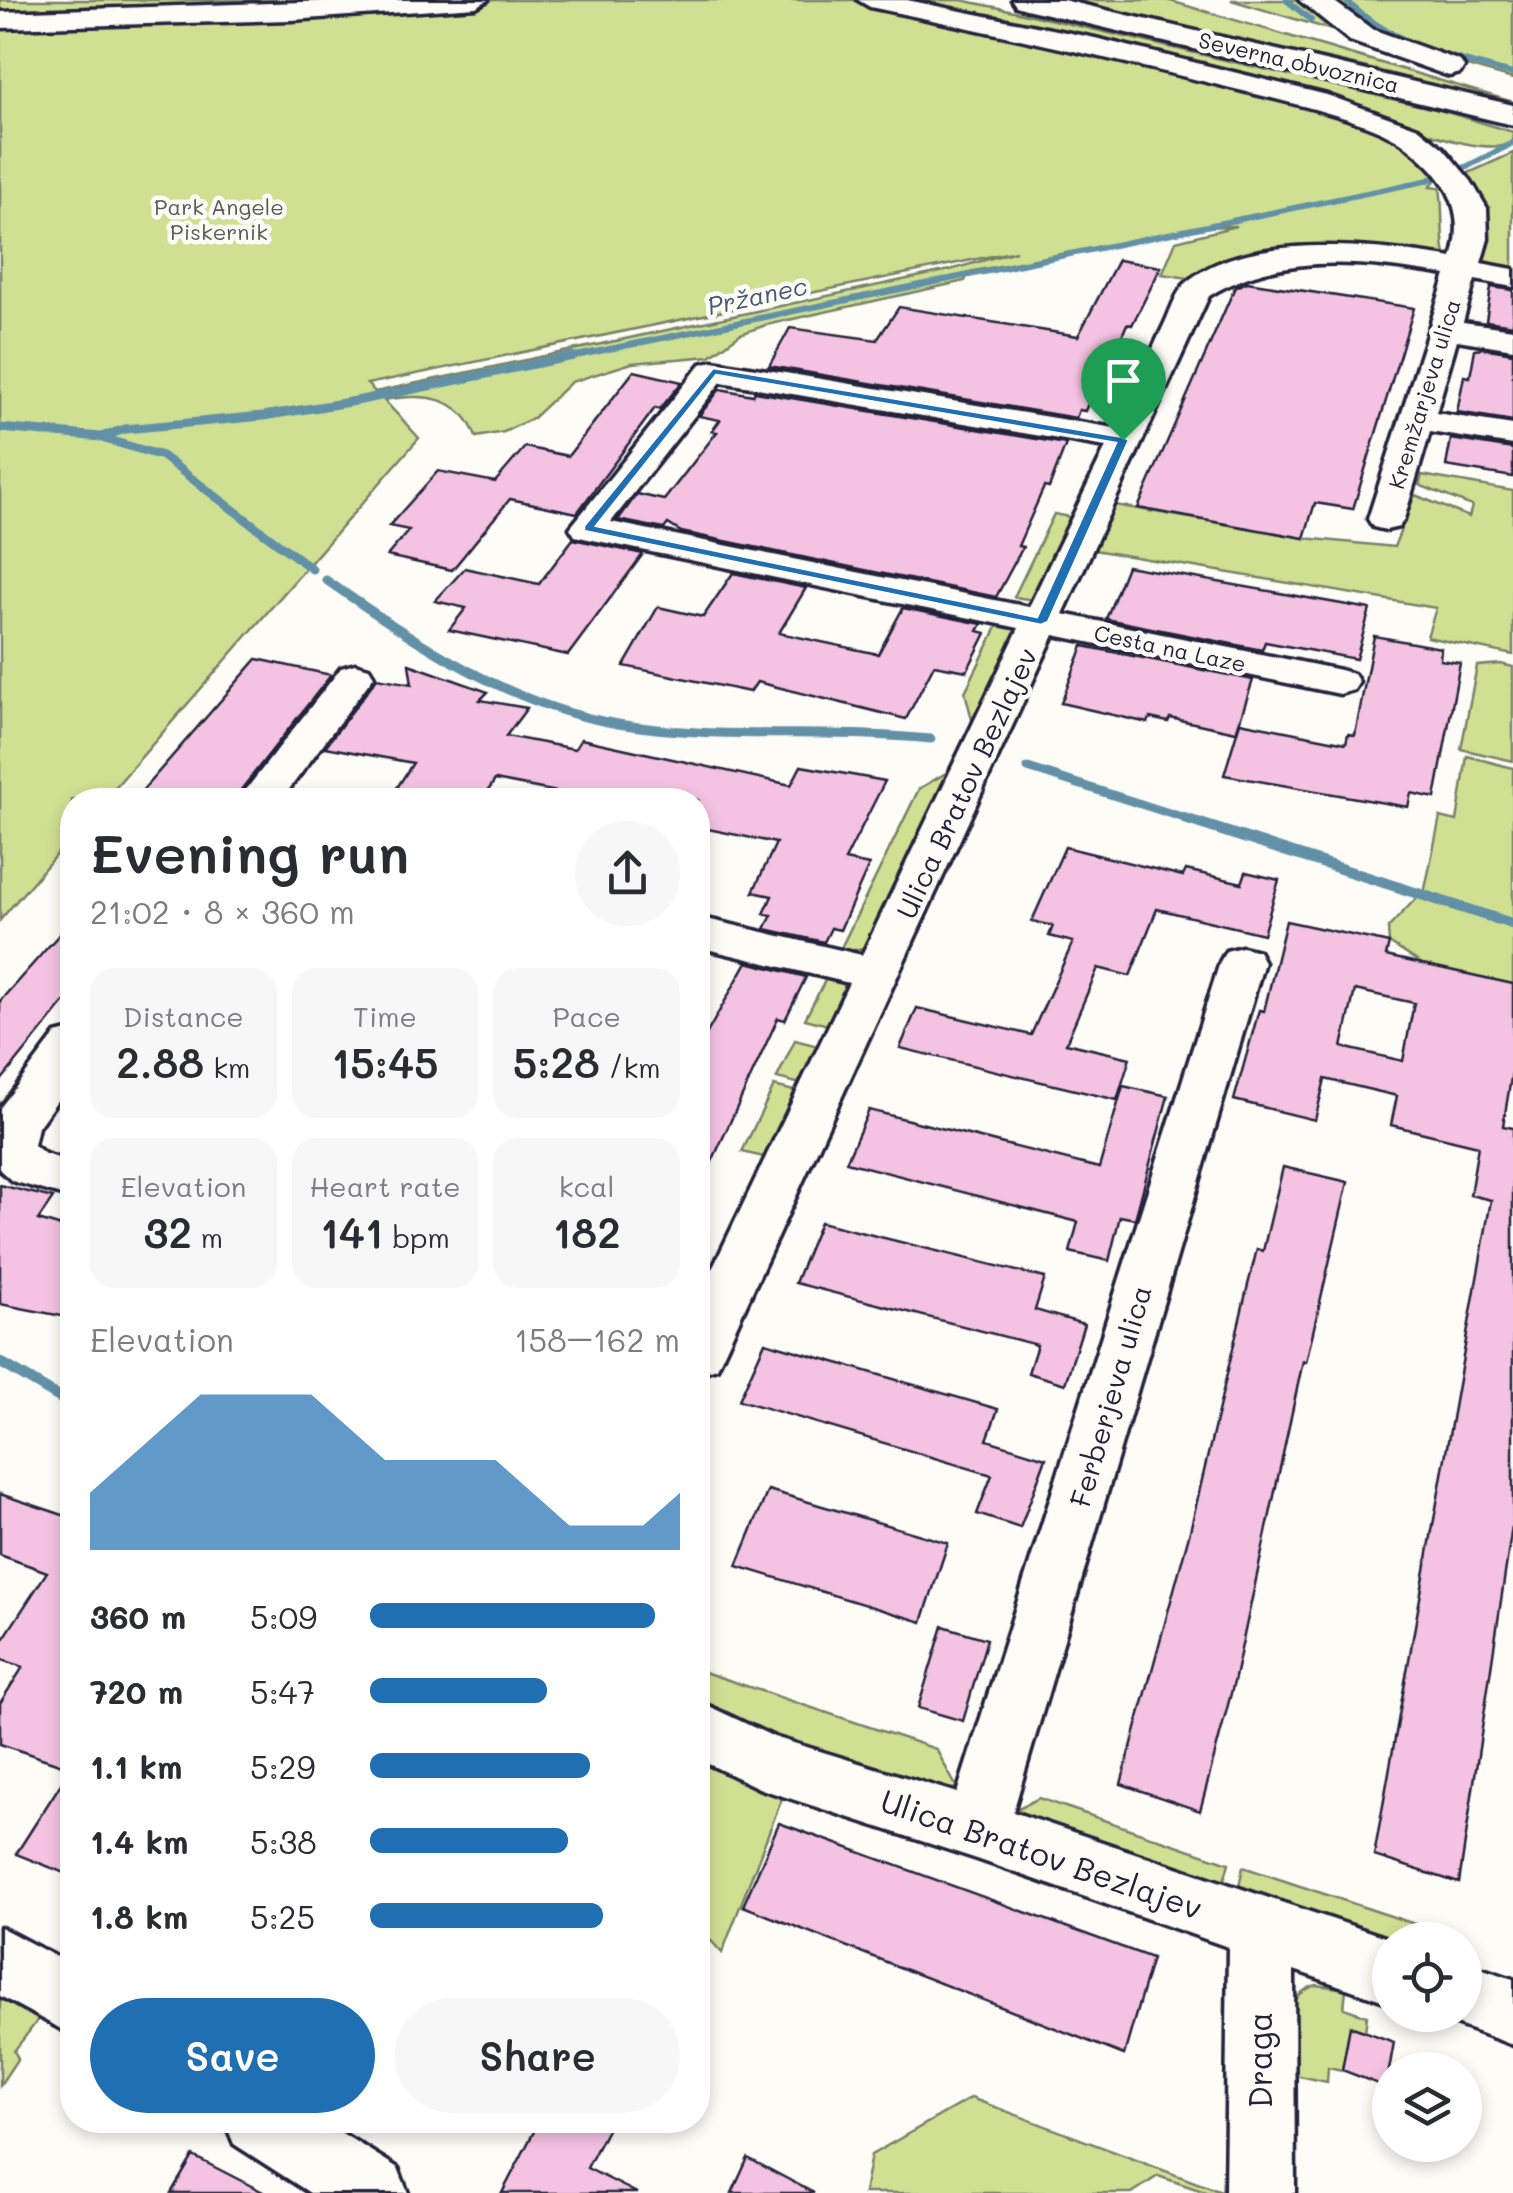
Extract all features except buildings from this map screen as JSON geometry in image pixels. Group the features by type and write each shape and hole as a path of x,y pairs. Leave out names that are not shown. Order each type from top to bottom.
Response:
{"highway":[{"name":"Severna obvoznica","path":"1026,0 1316,51 1513,115"},
{"path":"1313,0 1361,34 1513,92"},
{"path":"1316,51 1513,92"},
{"path":"1316,51 1359,84 1513,127"}],"street":[{"path":"0,20 292,12 476,0"},
{"path":"870,0 1096,46 1317,101 1408,134 1433,154 1461,187 1472,208 1472,239 1462,269"},
{"name":"Ulica Bratov Bezlajev","path":"710,1327 1196,291 1219,275 1281,259 1331,256 1513,278"},
{"name":"Kremžarjeva ulica","path":"1386,519 1462,269"},
{"path":"1444,329 1513,339"},
{"name":"Cesta na Laze","path":"1123,440 713,371 588,528 1340,682"},
{"path":"1416,420 1513,435"},
{"path":"269,788 356,676"},
{"path":"710,935 876,974"},
{"name":"Ferberjeva ulica","path":"977,1829 1242,962"},
{"path":"60,1062 14,1124 8,1150 29,1168 60,1177"},
{"name":"Ulica Bratov Bezlajev","path":"710,1735 761,1761 977,1829 1372,1965"},
{"name":"Draga","path":"1260,2193 1261,1927"},
{"path":"0,1960 60,1995"},
{"path":"1482,2002 1513,2012"},
{"path":"278,2133 373,2193"}],"green space":[{"name":"Park Angele Piskernik","path":"0,0 862,0 1249,87 1383,128 1432,170 1436,179 1430,187 1440,188 1446,261 1353,253 1195,279 1162,274 1176,241 1236,226 1201,227 968,272 965,281 766,325 740,334 710,356 632,363 571,382 533,418 504,432 476,437 461,413 439,400 384,400 419,438 114,788 60,788 60,850 0,920","holes":["1016,251 950,270 375,392 367,384"]},
{"path":"897,0 961,0 1440,110 1513,132 1513,144 1497,147 1460,142 1365,113"},
{"path":"1068,0 1167,0 1513,102 1513,107 1389,73"},
{"path":"1231,0 1303,0 1342,33"},
{"path":"1336,0 1513,0 1513,79 1395,41 1353,16"},
{"path":"1513,153 1513,275 1473,268 1464,175"},
{"path":"1422,475 1513,491 1513,655 1427,637 1436,608 1088,549 1109,504 1304,538 1394,547 1415,495 1469,517 1472,506 1419,485"},
{"path":"1054,514 1074,518 1034,600 1014,597"},
{"path":"1001,619 1014,626 1017,634 974,727 965,692"},
{"path":"1477,666 1513,667 1513,761 1461,749"},
{"path":"1467,756 1513,768 1513,984 1422,964 1389,943 1388,928 1425,889 1440,817 1457,821"},
{"path":"952,773 867,947 838,954 919,789"},
{"path":"830,971 843,981 846,994 832,1026 805,1019"},
{"path":"795,1040 822,1047 805,1085 777,1078"},
{"path":"774,1086 802,1093 768,1158 742,1152"},
{"path":"710,1674 936,1749 957,1788 936,1791 729,1722 710,1710"},
{"path":"710,1759 786,1788 722,1953 710,1940"},
{"path":"1039,1798 1229,1863 1221,1892 1028,1820 1018,1808"},
{"path":"1243,1867 1409,1922 1372,1922 1372,1935 1237,1897"},
{"path":"0,1985 44,2012 14,2051 18,2058 0,2085"},
{"path":"1317,1985 1346,1989 1344,2008 1367,2016 1365,2031 1350,2027 1342,2070 1328,2067 1327,2082 1281,2072 1291,2009 1305,1990"},
{"path":"971,2098 1224,2193 1208,2193 1158,2176 1132,2193 864,2193 871,2155"}],"waterway":[{"path":"1286,0 1311,20"},
{"path":"1345,0 1403,39 1513,74"},
{"name":"Pržanec","path":"561,359 1425,181 1468,166 1513,143"},
{"name":"Pržanec","path":"0,428 101,437 125,429 263,416 356,401 573,356"},
{"path":"102,438 162,456 312,569"},
{"path":"326,580 465,668 539,703 578,715 618,724 696,732 931,739"},
{"path":"1028,768 1194,821"},
{"path":"1186,819 1513,924"},
{"path":"0,1362 60,1398"}],"route":[{"path":"713,371 1123,440 1041,622 588,528 713,371"}]}
